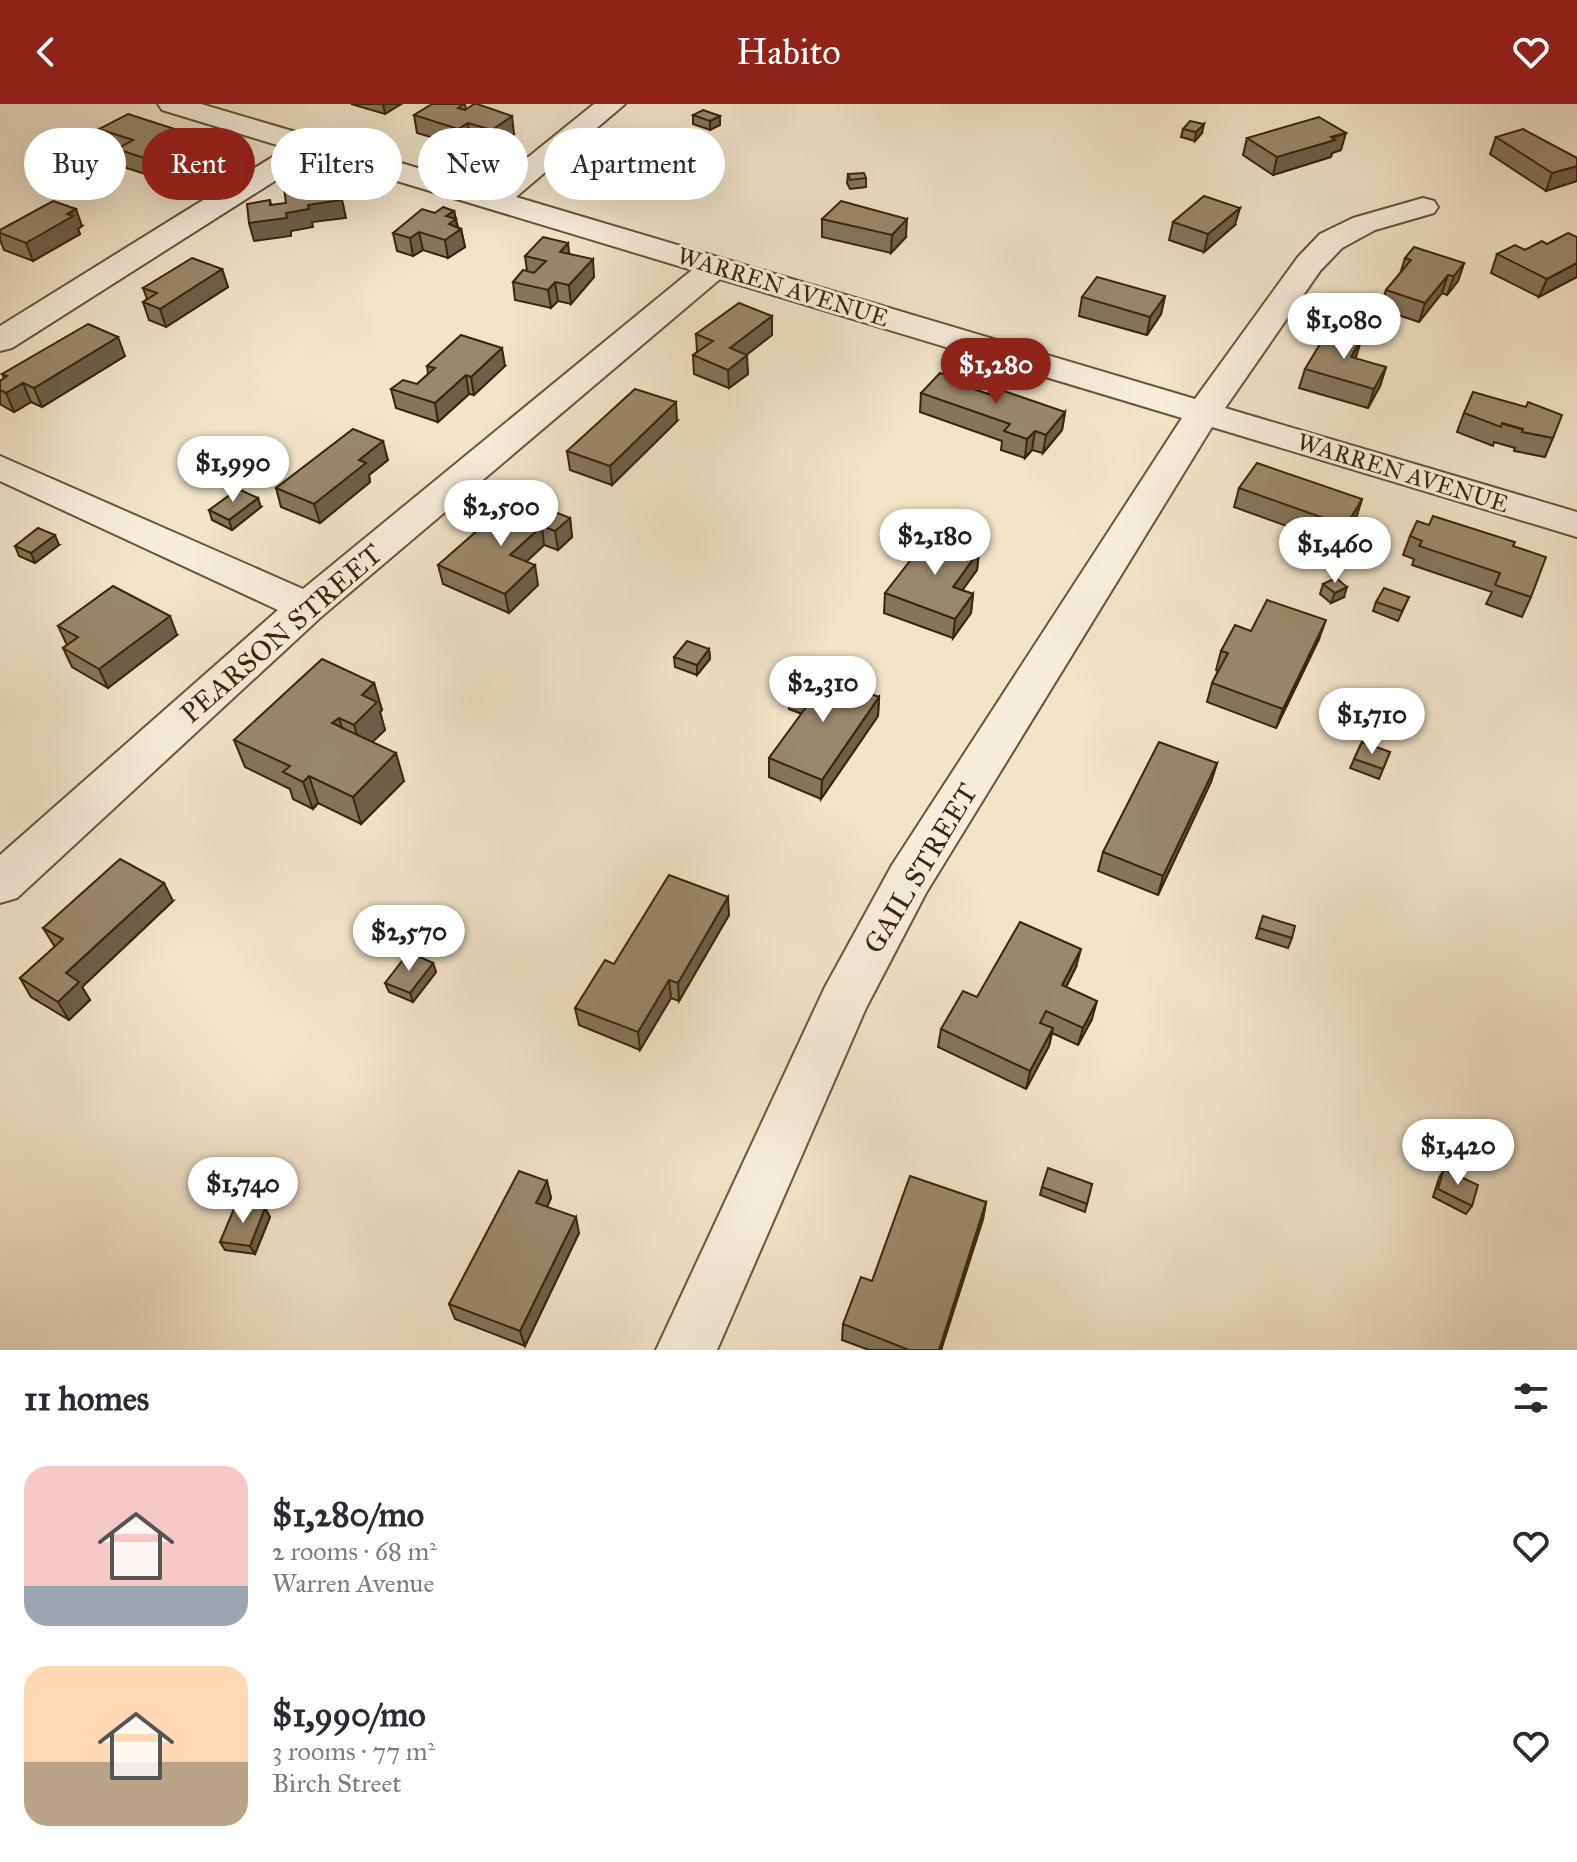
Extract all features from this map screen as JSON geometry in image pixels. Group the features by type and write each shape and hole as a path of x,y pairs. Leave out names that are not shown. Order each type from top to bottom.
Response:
{"street":[{"name":"WARREN AVENUE","path":"172,104 271,133"},
{"path":"528,173 611,104"},
{"path":"0,341 271,170"},
{"name":"WARREN AVENUE","path":"495,200 1577,525"},
{"name":"GAIL STREET","path":"686,1350 837,1015 883,926 909,879 1203,413 1309,264 1331,241 1364,224 1423,207"},
{"name":"PEARSON STREET","path":"0,884 307,607 716,266"},
{"path":"0,467 307,607"}],"building":[{"path":"432,104 463,104 458,108 465,110 477,104 512,116 495,128 468,123 455,128 414,115"},
{"path":"703,110 720,116 710,121 693,115"},
{"path":"128,114 171,128 142,128 142,157 126,152 126,144 133,140 126,138 126,128 101,128"},
{"path":"1319,117 1346,133 1331,137 1335,140 1277,157 1247,138"},
{"path":"1190,121 1204,124 1196,132 1183,129"},
{"path":"1523,129 1577,158 1577,166 1552,173 1496,137"},
{"path":"864,173 866,178 850,180 848,174"},
{"path":"1204,196 1240,208 1208,234 1173,222"},
{"path":"270,200 270,205 286,203 286,200 341,200 308,205 309,209 286,213 287,218 249,223 247,204"},
{"path":"53,201 76,209 67,214 73,216 26,243 0,233 0,230"},
{"path":"841,201 907,219 892,235 822,219"},
{"path":"443,207 454,211 446,216 456,219 449,224 461,229 445,240 419,232 410,238 393,233 422,209 435,213"},
{"path":"1568,233 1577,237 1577,263 1547,279 1497,254 1515,245 1525,250 1542,241 1547,244"},
{"path":"543,237 568,243 560,252 593,259 569,285 555,282 548,290 513,282 523,270 534,273 546,261 525,256"},
{"path":"1414,247 1464,263 1454,276 1448,275 1425,303 1386,290 1411,260 1405,258"},
{"path":"192,258 222,269 160,309 143,302 157,293 143,288"},
{"path":"1097,277 1165,296 1150,317 1082,297"},
{"path":"739,303 772,316 730,348 747,355 728,370 693,355 713,341 696,334"},
{"path":"88,324 118,337 34,388 23,383 6,393 0,390 0,381 7,376 2,374"},
{"path":"1329,329 1362,338 1351,357 1386,367 1374,389 1305,369"},
{"path":"461,335 502,348 471,377 466,375 435,403 391,389 403,380 417,384 435,368 427,366"},
{"path":"940,373 979,386 976,390 998,397 1004,391 1065,412 1046,435 1035,431 1027,439 1004,431 1010,424 921,393"},
{"path":"635,389 676,402 610,466 567,451"},
{"path":"1473,392 1526,407 1528,402 1562,415 1553,438 1522,432 1523,429 1502,423 1501,427 1464,413"},
{"path":"353,429 383,441 359,460 366,463 314,504 276,488"},
{"path":"1257,463 1362,499 1346,526 1239,488"},
{"path":"238,489 258,498 229,520 209,510"},
{"path":"528,501 570,518 555,531 542,526 510,555 535,565 505,594 438,565 487,522 499,527"},
{"path":"1433,516 1515,542 1513,546 1546,557 1531,597 1495,585 1500,573 1419,546 1422,541 1410,536 1417,521 1429,525"},
{"path":"38,528 55,535 31,553 15,546"},
{"path":"931,534 979,551 953,587 973,594 955,619 885,593"},
{"path":"1336,578 1347,587 1335,593 1323,584"},
{"path":"113,586 170,616 99,669 63,648 78,637 58,626"},
{"path":"1384,588 1409,597 1402,611 1376,602"},
{"path":"1267,600 1326,620 1283,709 1212,683 1228,653 1221,651 1235,625 1251,631"},
{"path":"687,641 709,649 697,665 674,657"},
{"path":"322,659 374,683 362,695 377,702 354,725 339,718 332,723 396,753 353,797 309,776 303,782 283,772 290,766 234,740"},
{"path":"805,669 879,697 822,780 769,758 812,699 789,690"},
{"path":"1159,742 1217,763 1163,876 1103,852"},
{"path":"1362,742 1390,752 1383,769 1354,759"},
{"path":"120,859 164,883 66,973 79,982 58,1002 20,978 63,939 43,928"},
{"path":"669,875 728,897 678,983 669,980 638,1032 575,1008 605,960 614,964"},
{"path":"1263,916 1295,926 1292,938 1259,928"},
{"path":"1020,922 1081,949 1062,985 1097,1001 1083,1028 1046,1011 1040,1023 1053,1028 1030,1071 941,1029 963,991 977,997"},
{"path":"409,952 433,963 410,993 385,983"},
{"path":"1048,1168 1092,1184 1087,1204 1042,1187"},
{"path":"1444,1169 1478,1185 1472,1206 1438,1189"},
{"path":"519,1171 547,1181 536,1203 576,1217 520,1331 449,1304"},
{"path":"910,1176 986,1202 939,1350 909,1350 843,1324 861,1277 872,1281"},
{"path":"236,1204 265,1208 250,1246 220,1242"}]}
